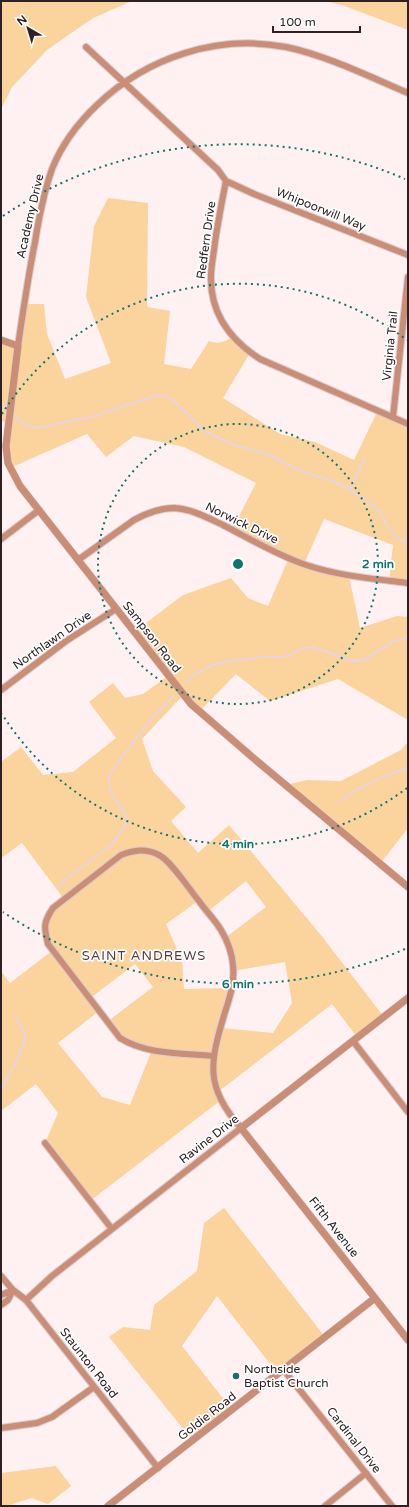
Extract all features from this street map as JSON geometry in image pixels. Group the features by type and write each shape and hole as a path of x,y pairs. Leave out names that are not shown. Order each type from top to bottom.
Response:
{"street":[{"name":"Academy Drive","path":"18,346 38,222 53,168 66,142 80,123 103,99 124,82 154,64 187,52 220,45 256,44 285,47 314,55 408,92"},
{"path":"86,47 218,170 226,181"},
{"name":"Whipoorwill Way","path":"226,181 268,200 408,255"},
{"name":"Redfern Drive","path":"226,181 211,275 213,300 221,321 228,331 238,343 260,359 408,424"},
{"name":"Virginia Trail","path":"393,417 408,277"},
{"path":"1,340 18,346"},
{"name":"Sampson Road","path":"18,346 7,431 6,454 14,476 183,695 199,712 408,887"},
{"name":"Norwick Drive","path":"78,560 144,514 162,509 176,508 194,512 289,558 318,569 349,576 408,583"},
{"path":"1,539 39,510"},
{"name":"Northlawn Drive","path":"1,690 66,641 116,609"},
{"path":"214,1056 146,1050 120,1038 48,944 45,931 45,919 53,908 121,855 132,851 146,850 160,855 173,868 222,931 230,949 233,964 233,979 230,997 220,1028 214,1056 213,1071 218,1092 232,1118 241,1128"},
{"name":"Ravine Drive","path":"26,1300 52,1276 408,998"},
{"path":"353,1041 408,1112"},
{"name":"Fifth Avenue","path":"241,1128 408,1340"},
{"path":"45,1143 112,1229"},
{"name":"Staunton Road","path":"1,1276 13,1290 26,1300 158,1468"},
{"path":"1,1295 13,1290"},
{"path":"1,1305 8,1300 13,1290"},
{"name":"Goldie Road","path":"108,1506 375,1298"},
{"name":"Cardinal Drive","path":"283,1370 392,1506"},
{"path":"1,1428 37,1422 52,1417 94,1387"},
{"path":"325,1506 366,1474"}],"shaded area":[{"path":"1,1 132,1 93,18 47,50 12,87 1,109"},
{"path":"324,1 408,1 408,30 342,5"},
{"path":"108,198 148,203 147,307 170,311 164,364 191,369 209,341 221,342 232,337 250,353 223,398 280,434 315,442 354,460 378,410 408,424 408,583 389,581 393,545 324,519 304,564 349,576 360,628 397,616 408,617 408,720 338,679 270,701 236,674 199,712 183,695 142,739 153,771 186,807 171,821 198,853 229,825 320,934 384,1017 357,1037 332,1004 218,1092 221,1100 90,1201 45,1143 58,1113 36,1084 1,1111 1,971 10,983 52,951 45,919 64,899 22,843 1,858 1,762 21,747 43,775 73,772 116,738 89,702 113,683 125,698 143,694 168,676 134,632 183,595 231,578 248,598 268,606 289,558 232,530 256,483 184,447 134,436 106,457 87,434 10,468 8,424 1,420 1,339 17,344 24,304 44,304 47,334 65,379 111,363 86,297 94,226","holes":["246,881 266,907 225,938 233,971 285,962 292,1003 273,1033 221,1028 231,988 184,989 182,961 166,924 198,901 207,912","135,964 153,987 107,1022 131,1044 152,1050 130,1105 102,1097 58,1043 99,1011 89,999"]},
{"path":"408,742 408,828 380,864 286,785 307,780 341,781 401,750"},
{"path":"224,1208 325,1337 278,1374 217,1296 182,1346 232,1410 193,1441 109,1337 123,1327 150,1330 154,1305 197,1271 204,1223"},
{"path":"56,1466 71,1486 48,1504 31,1498 7,1506 1,1506 1,1473"}],"waterway":[{"path":"15,416 25,425 44,427 94,416 155,396 164,396 172,399 206,432 237,446 267,454 300,471 333,481 350,490 374,506 380,512 390,530 399,539 408,543"},
{"path":"1,405 5,407"},
{"path":"350,490 364,460"},
{"path":"185,683 197,673 210,666 224,662 263,657 284,657 303,648 313,647 352,661 364,660 392,642 408,637"},
{"path":"58,887 67,878 112,845 124,827 127,818 110,790 110,773 152,718 173,696"},
{"path":"340,801 364,786 408,767"},
{"path":"1,1090 19,1056 24,1043 24,1032 15,1017"}],"place":[{"name":"Northside Baptist Church","path":"236,1376"}],"district":[{"name":"SAINT ANDREWS","path":"144,955"}]}
